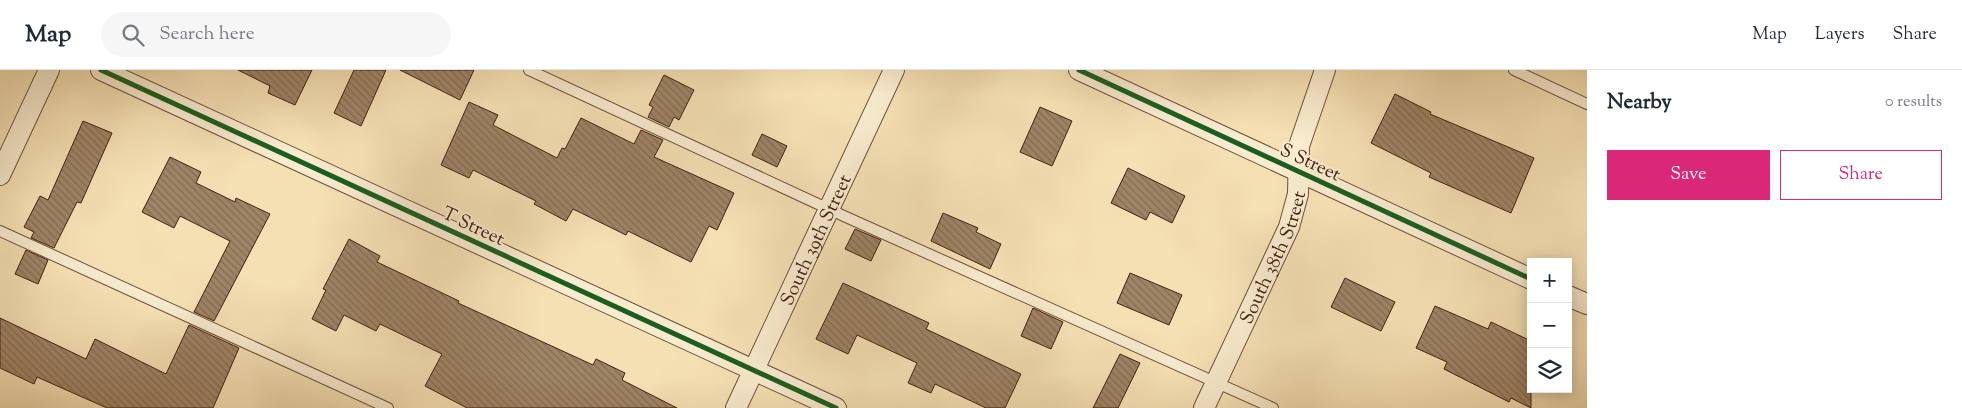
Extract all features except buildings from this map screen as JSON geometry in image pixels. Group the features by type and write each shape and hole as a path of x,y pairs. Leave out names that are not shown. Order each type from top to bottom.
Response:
{"street":[{"path":"0,175 49,70"},
{"name":"T Street","path":"101,70 836,408"},
{"name":"South 39th Street","path":"736,408 894,70"},
{"name":"S Street","path":"1079,70 1527,277"},
{"name":"South 38th Street","path":"1204,408 1289,227 1298,194 1300,146 1325,70"},
{"path":"1572,298 1587,304"}],"lane":[{"path":"530,70 829,209 1273,408"},
{"path":"1514,70 1587,104"},
{"path":"0,231 388,408"}],"cycle path":[{"path":"101,70 836,408"},
{"path":"1079,70 1527,277"}]}
